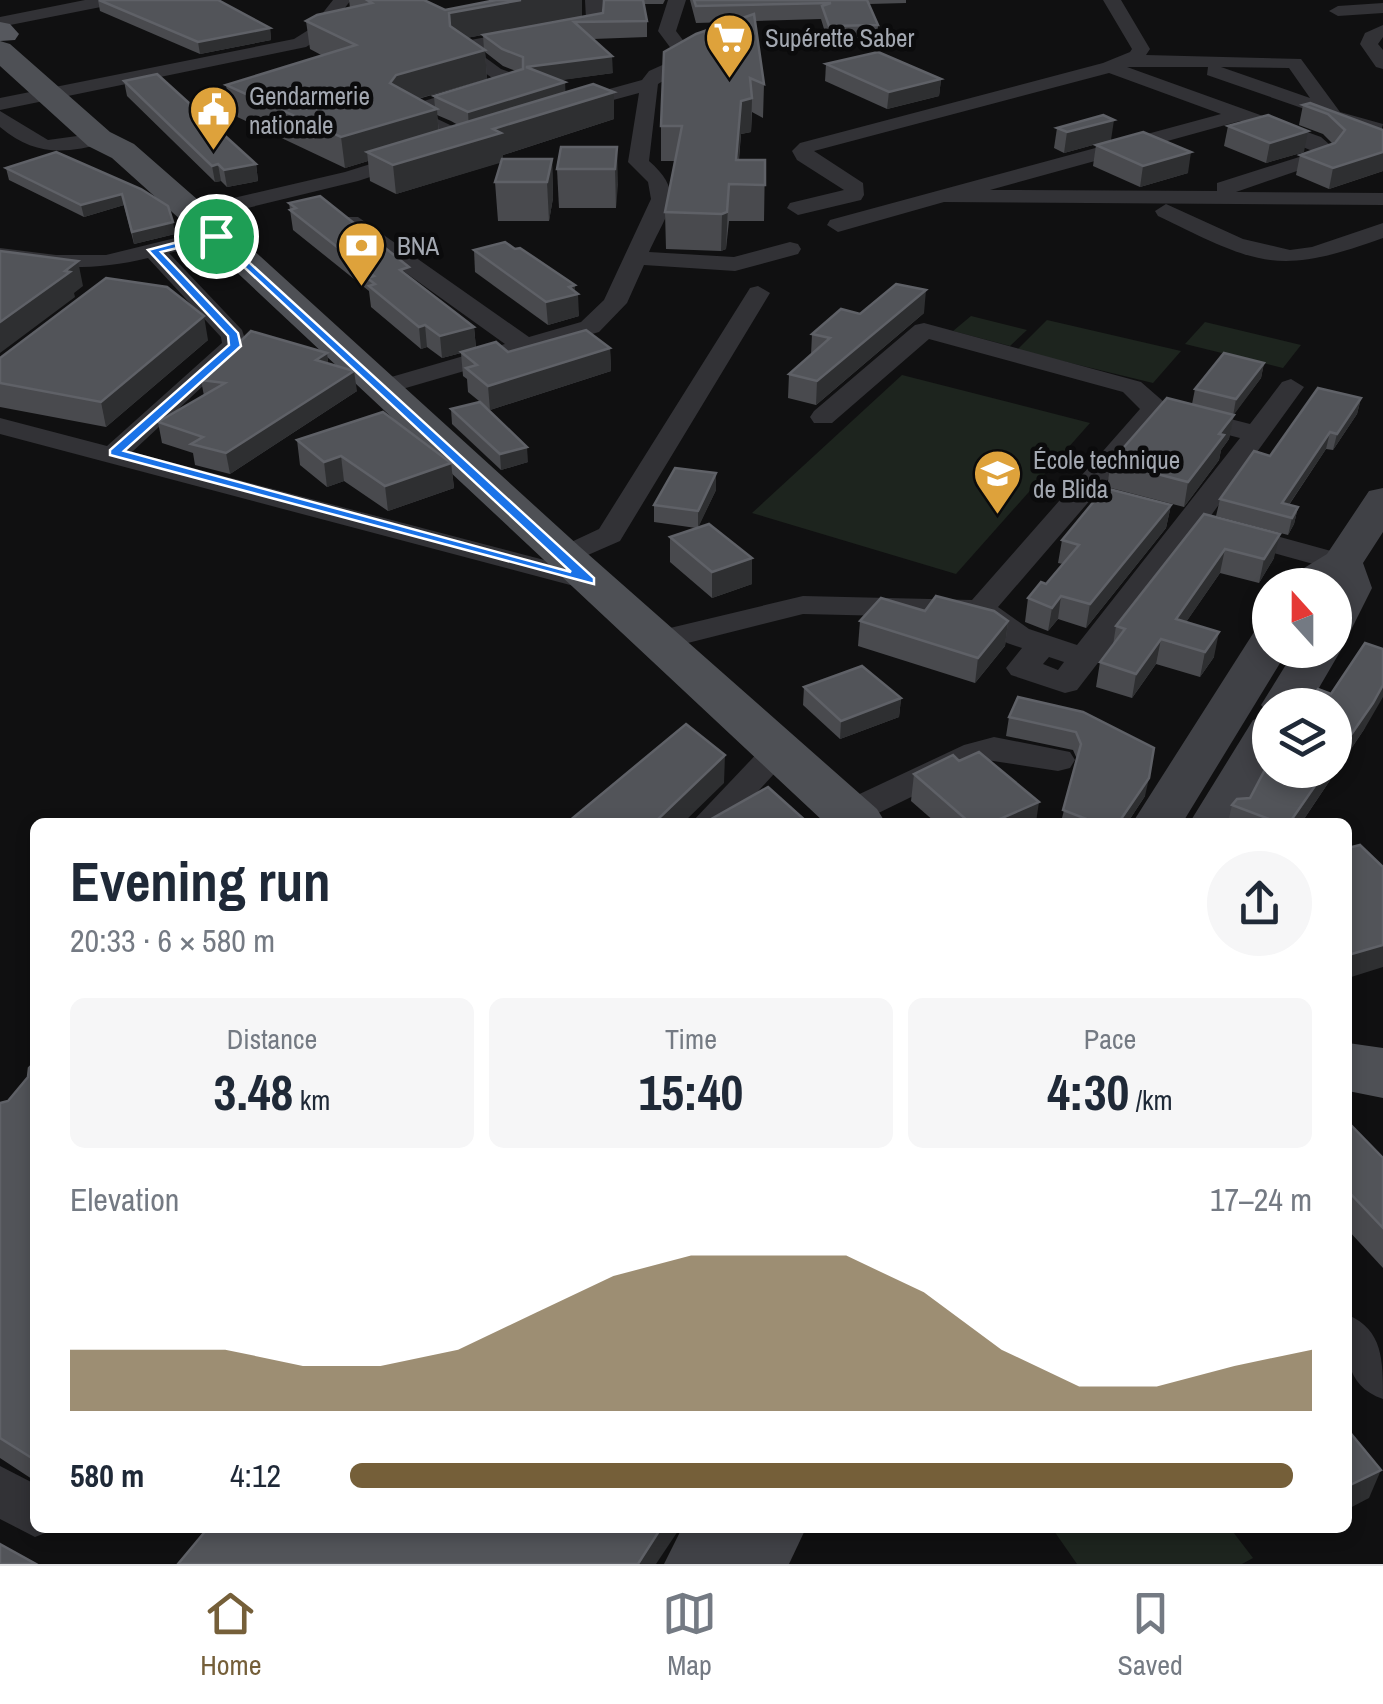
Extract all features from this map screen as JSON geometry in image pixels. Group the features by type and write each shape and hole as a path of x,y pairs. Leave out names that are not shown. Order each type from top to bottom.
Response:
{"main road":[{"path":"1,34 111,145 205,225 852,818"},
{"path":"1332,568 1383,500"},
{"path":"1160,818 1254,668"},
{"path":"1190,818 1278,668"},
{"path":"1216,818 1252,760"},
{"path":"1352,1069 1383,1074"},
{"path":"702,1564 721,1533"},
{"path":"747,1564 766,1533"},
{"path":"784,1564 803,1533"}],"street":[{"path":"1,34 112,0"},
{"path":"0,104 300,43 316,33 342,0"},
{"path":"0,256 111,272 205,225 474,138 407,112 514,80 494,73 460,48 595,23 594,0"},
{"path":"550,112 648,84 656,75 688,60 667,31 677,0"},
{"path":"1112,0 1141,49 1119,64"},
{"path":"1338,11 1383,8"},
{"path":"1383,30 1371,37 1369,44 1383,63"},
{"path":"1185,61 1326,110"},
{"path":"1119,64 1321,144 1327,151 1322,156 1196,197"},
{"path":"798,208 844,199 855,188 804,156 802,151 807,148 1119,64 1294,64 1333,116 1380,129"},
{"path":"383,388 590,326 615,304 662,199 658,180 638,162 647,120 648,84"},
{"path":"838,226 1242,114"},
{"path":"0,118 38,146 111,145"},
{"path":"1254,179 1294,198"},
{"path":"939,196 1383,199"},
{"path":"1166,211 1246,248 1279,256 1312,254 1383,230"},
{"path":"1035,212 1383,211"},
{"path":"350,222 526,346"},
{"path":"635,258 735,264 790,249"},
{"path":"115,453 235,346 234,335 154,250"},
{"path":"0,426 576,569 610,536 758,293"},
{"path":"823,417 924,330 1132,386 1155,408 1257,434"},
{"path":"656,641 803,605 980,609 1018,636 1042,644 1022,668 1065,683 1192,522 1291,387"},
{"path":"980,609 1155,408"},
{"path":"1084,492 1120,502"},
{"path":"1156,512 1192,522 1301,568"},
{"path":"852,818 976,752 994,748 1058,760"},
{"path":"714,818 778,752"},
{"path":"1352,1340 1383,1378"},
{"path":"0,1490 30,1510"}],"shaded area":[{"path":"971,316 1027,330 1010,346 953,331"},
{"path":"1047,320 1181,351 1153,383 1017,350"},
{"path":"1205,322 1301,345 1283,368 1185,344"},
{"path":"902,375 1090,423 956,574 752,513"},
{"path":"1055,1533 1234,1533 1253,1558 1242,1564 1077,1564"}],"building":[{"path":"99,0 218,0 270,28 198,42"},
{"path":"367,0 424,0 445,10 496,0 521,0 449,13 450,26 485,50 396,75 390,83 437,109 341,137 226,85 356,45 306,21 372,3"},
{"path":"604,0 643,0 647,21 574,22 612,56 526,67 565,82 468,112 434,96 523,69 523,57 502,49 483,35 603,13"},
{"path":"694,0 867,0 878,25 829,26 822,6 831,3 696,6"},
{"path":"754,14 764,84 750,78 752,98 741,101 736,160 765,160 765,185 729,184 727,212 722,214 665,212 682,126 661,126 664,52 696,34"},
{"path":"878,52 941,79 889,92 826,64"},
{"path":"157,74 256,164 224,170 218,164 212,166 124,81"},
{"path":"593,84 614,92 493,129 501,133 393,165 367,152"},
{"path":"1310,103 1383,130 1383,152 1333,168 1300,155 1335,143 1345,130 1328,114 1303,105"},
{"path":"1103,115 1114,120 1067,132 1057,128"},
{"path":"1268,115 1308,131 1270,143 1228,126"},
{"path":"1143,132 1191,152 1143,166 1096,145"},
{"path":"561,147 617,147 615,169 557,169"},
{"path":"56,152 141,189 168,206 173,222 132,232 122,194 81,205 6,168"},
{"path":"502,159 552,159 547,182 495,182"},
{"path":"320,196 409,267 400,270 474,327 440,336 425,325 419,327 369,286 375,284 367,278 374,276 290,210 296,208 289,203"},
{"path":"505,242 575,285 569,287 578,294 546,302 474,250"},
{"path":"0,251 78,261 65,271 70,272 0,322"},
{"path":"106,278 167,287 204,316 101,402 0,383 0,358"},
{"path":"896,284 926,290 817,381 789,374 830,338 812,334 841,309 860,314"},
{"path":"586,330 610,348 488,386 466,368 477,365 461,352 496,342 508,352"},
{"path":"251,331 327,353 316,360 354,371 226,453 191,444 203,437 158,422 225,383 201,380"},
{"path":"1224,353 1264,363 1236,399 1195,389"},
{"path":"1318,388 1361,398 1337,434 1330,432 1282,503 1298,507 1292,518 1220,499 1254,451 1270,456"},
{"path":"1167,398 1234,415 1219,434 1224,435 1188,482 1111,462"},
{"path":"480,402 527,447 500,454 451,409"},
{"path":"383,412 451,463 385,486 341,456 324,462 297,440"},
{"path":"675,468 716,473 698,511 654,505"},
{"path":"1105,488 1171,505 1090,604 1061,596 1052,608 1028,598 1041,582 1046,584 1079,545 1062,540"},
{"path":"1204,514 1280,534 1264,559 1225,549 1176,619 1219,632 1205,652 1161,639 1136,674 1100,662 1125,629 1116,626"},
{"path":"709,524 752,558 712,572 670,537"},
{"path":"936,596 994,611 1008,621 978,658 860,621 881,598 925,611"},
{"path":"1365,643 1383,649 1383,685 1352,733 1352,688 1335,688 1352,668"},
{"path":"862,666 901,698 841,721 804,687"},
{"path":"1018,697 1083,712 1154,748 1149,778 1122,818 1084,818 1063,810 1081,744 1076,732 1009,717"},
{"path":"686,724 725,755 659,818 573,818"},
{"path":"979,752 1039,802 1002,818 964,818 914,774 953,755 959,761"},
{"path":"768,787 803,818 713,818"},
{"path":"1255,788 1314,788 1293,818 1266,818 1232,805 1237,799 1250,798"},
{"path":"1360,845 1383,867 1383,945 1352,954 1352,847"},
{"path":"29,1068 30,1457 0,1438 0,1103 8,1101 28,1077"},
{"path":"1352,1126 1383,1158 1383,1228 1352,1195"},
{"path":"1352,1435 1381,1470 1352,1484"},
{"path":"204,1533 658,1533 638,1564 178,1564"},
{"path":"0,1544 36,1564 0,1564"}],"place":[{"name":"Supérette Saber","path":"730,80"},
{"name":"Gendarmerie nationale","path":"214,152"},
{"name":"BNA","path":"362,288"},
{"name":"École technique de Blida","path":"998,516"}],"route":[{"path":"216,236 383,388 589,581 115,453 235,346 234,335 154,250 216,236"}]}
